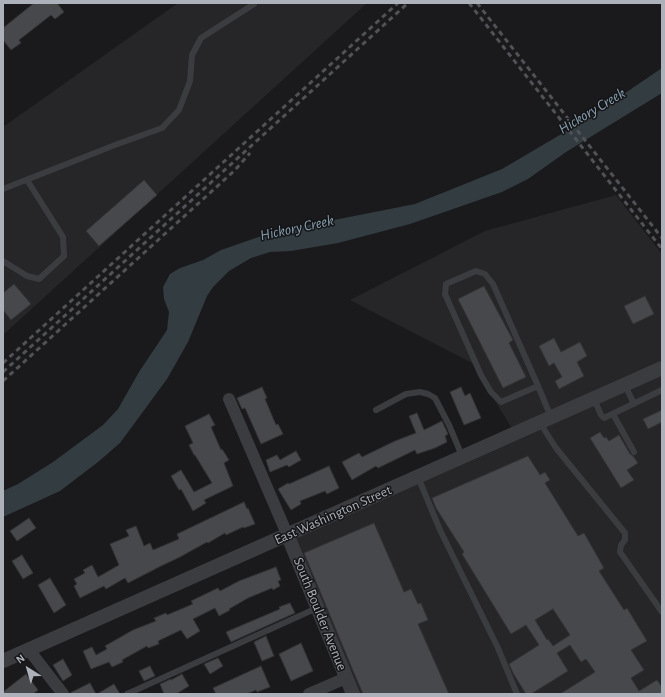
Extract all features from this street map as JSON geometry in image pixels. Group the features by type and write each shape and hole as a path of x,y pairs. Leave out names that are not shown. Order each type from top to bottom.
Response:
{"street":[{"name":"East Washington Street","path":"3,661 287,534 660,371"},
{"path":"229,399 287,534"},
{"name":"South Boulder Avenue","path":"287,534 353,694"},
{"path":"29,650 63,694"},
{"path":"309,694 346,678"}],"lane":[{"path":"3,189 115,144 162,128 179,110 190,80 192,55 201,38 254,4"},
{"path":"3,261 27,276 39,279 64,256 63,237 27,180"},
{"path":"538,386 501,402 491,392 481,375 449,302 446,294 446,284 476,271 485,274 493,284 538,386 546,420 556,448 625,533 625,540 621,545 620,552 662,612"},
{"path":"625,385 634,404"},
{"path":"594,399 601,415 604,418 662,390"},
{"path":"376,410 406,394 420,392 428,394 435,398 449,425 462,458"},
{"path":"614,414 634,452"},
{"path":"418,478 440,530 498,648 517,694"},
{"path":"127,694 317,608"}],"shaded area":[{"path":"178,3 367,3 3,335 3,127"},
{"path":"616,195 662,254 662,365 514,432 472,363 350,300 485,231"},
{"path":"662,372 662,694 358,694 293,536"}],"water":[{"name":"Hickory Creek","path":"662,68 662,93 566,152 528,179 502,192 410,224 338,243 291,251 270,252 251,258 229,271 213,287 207,296 188,342 167,379 120,443 60,491 3,517 3,491 18,484 53,462 103,425 118,409 139,372 167,330 169,312 164,299 163,287 170,274 180,268 203,260 221,250 273,232 415,204 502,169 587,119"}],"building":[{"path":"34,3 57,3 64,12 55,19 51,15 19,40 21,43 11,50 3,40 3,28"},
{"path":"144,180 157,195 99,246 86,231"},
{"path":"14,284 31,304 11,320 3,310 3,293"},
{"path":"484,286 513,340 509,343 526,377 503,388 458,299"},
{"path":"645,296 654,314 633,324 624,306"},
{"path":"554,338 561,352 580,342 587,356 577,362 584,376 559,389 555,381 562,377 554,363 549,366 539,346"},
{"path":"262,387 267,398 265,399 276,425 278,424 283,434 261,444 245,408 242,409 237,398"},
{"path":"461,387 465,396 470,393 481,418 464,425 450,392"},
{"path":"662,410 662,422 648,429 643,419"},
{"path":"417,413 424,430 442,421 448,434 445,436 447,442 417,454 415,450 378,468 376,466 352,480 342,462 359,453 362,457 395,441 416,433 409,416"},
{"path":"209,414 215,425 211,427 221,450 222,449 229,460 224,463 233,486 204,500 206,503 193,511 181,489 179,490 171,476 181,470 194,492 212,483 189,445 193,443 185,426"},
{"path":"600,432 604,438 606,437 609,441 619,435 630,454 638,463 627,470 634,480 621,488 590,438"},
{"path":"296,451 301,460 289,467 287,465 270,472 266,460 277,455 280,460"},
{"path":"528,456 540,475 545,472 550,480 545,483 578,536 584,533 604,568 599,571 624,610 627,608 647,641 631,650 644,670 631,678 639,691 657,680 662,687 662,694 560,694 595,672 586,659 581,662 570,645 557,653 568,671 531,694 526,694 509,664 539,645 526,625 511,634 462,554 464,552 436,508 432,498","holes":["553,609 570,635 553,646 548,639 547,640 535,620"]},
{"path":"329,466 339,488 327,494 325,491 300,501 301,504 291,510 278,489 288,483 289,484"},
{"path":"244,502 255,524 244,528 243,527 226,535 225,533 128,583 125,578 106,589 104,586 80,598 74,586 77,584 74,579 85,573 83,570 92,565 98,577 119,565 110,544 129,536 126,530 136,526 144,546 150,543 153,550 179,539 177,534"},
{"path":"29,518 36,528 17,541 10,531"},
{"path":"374,523 404,592 411,589 418,604 421,603 428,620 418,624 449,694 363,694 304,553"},
{"path":"22,555 33,573 23,579 12,561"},
{"path":"276,567 281,580 278,581 280,586 273,590 272,588 248,598 219,616 215,608 193,619 200,631 187,639 181,630 158,641 159,644 148,648 147,646 122,660 123,662 112,667 109,662 91,669 83,651 92,647 96,655 107,649 105,646 133,630 156,621 154,618 166,613 167,615 193,604 191,601 218,588 220,591 239,581"},
{"path":"50,578 66,605 54,613 38,585"},
{"path":"290,603 295,613 231,642 226,632 280,609 279,607"},
{"path":"266,636 274,656 262,661 254,642"},
{"path":"301,643 313,671 291,681 279,654"},
{"path":"218,658 223,666 210,674 204,664"},
{"path":"63,659 72,675 63,681 53,665"},
{"path":"150,666 155,676 144,681 139,671"},
{"path":"261,666 270,687 246,694 216,694 213,688"},
{"path":"26,674 38,690 33,694 3,694 3,692"},
{"path":"182,674 189,686 176,694 164,694 160,684"},
{"path":"90,683 96,694 70,694 70,693"},
{"path":"114,684 120,694 97,694"}],"railway":[{"path":"3,363 398,3"},
{"path":"3,372 408,3"},
{"path":"469,3 662,249"},
{"path":"477,3 662,238"},
{"path":"3,381 234,171 250,153"}]}
